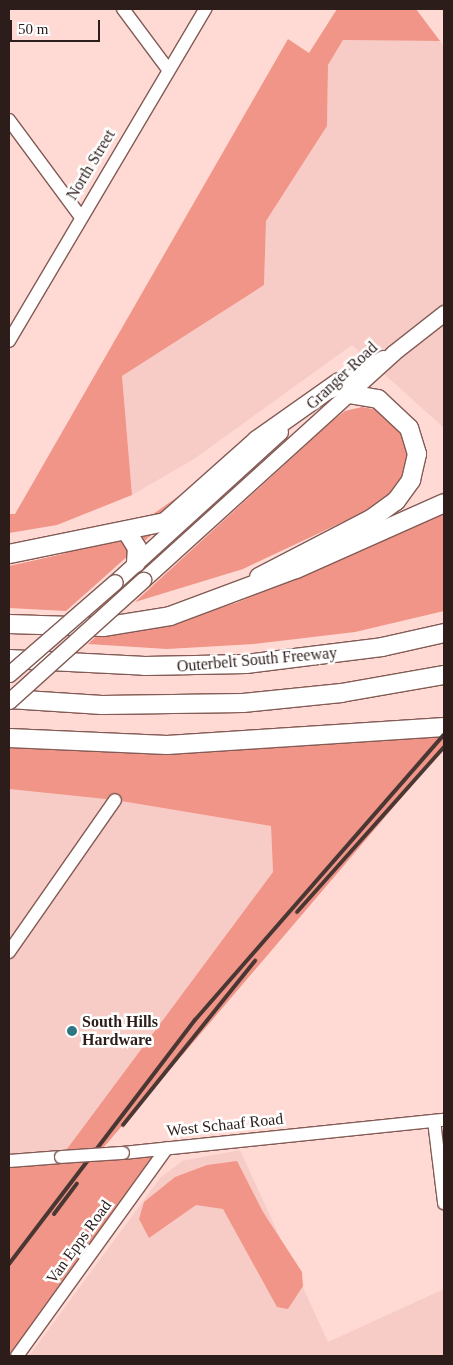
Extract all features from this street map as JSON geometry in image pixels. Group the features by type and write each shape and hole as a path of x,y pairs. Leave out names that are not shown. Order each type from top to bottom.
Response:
{"highway":[{"path":"9,554 127,532 172,517 257,440 345,388 378,398 409,428 417,454 405,491 371,519 275,565 239,592"},
{"path":"9,624 79,629 125,624 170,616 239,592 444,504"},
{"path":"127,532 137,548 136,563"},
{"name":"Outerbelt South Freeway","path":"9,659 153,666 246,664 382,647 444,632"},
{"path":"9,700 102,705 234,704 341,693 444,675"},
{"path":"9,738 167,745 444,727"}],"main road":[{"name":"Granger Road","path":"9,674 136,563 345,388 444,313"},
{"name":"Granger Road","path":"9,700 143,580 345,388"}],"street":[{"path":"123,9 167,68"},
{"name":"North Street","path":"9,341 167,68 205,9"},
{"path":"9,120 80,216"},
{"path":"9,952 114,800"},
{"path":"439,1120 444,1203"},
{"name":"West Schaaf Road","path":"9,1161 123,1153 439,1120"},
{"name":"Van Epps Road","path":"18,1356 168,1148"}],"shaded area":[{"path":"337,9 416,9 440,41 343,40 328,65 327,126 266,221 264,285 122,376 132,495 57,525 9,533 9,514 15,514 288,39 309,53"},
{"path":"343,40 440,41 444,47 444,428 352,345 194,459 132,495 122,376 264,285 266,221 327,126 328,65"},
{"path":"362,407 383,411 402,431 410,452 401,483 383,503 243,569 135,602 332,421 345,411"},
{"path":"217,469 221,473 66,611 9,608 9,566 63,554 149,517"},
{"path":"444,514 444,611 355,632 254,644 167,649 88,644 101,632 171,622 236,603"},
{"path":"444,727 444,748 98,1154 167,1148 17,1356 9,1356 9,1161 61,1157 273,872 271,826 115,800 9,789 9,738 76,744"},
{"path":"9,789 115,800 271,826 273,872 61,1157 9,1161"},
{"path":"240,1150 328,1342 444,1289 444,1356 29,1356 160,1178 182,1161"},
{"path":"237,1161 263,1212 302,1272 303,1286 288,1309 277,1307 223,1209 196,1205 149,1238 139,1219 144,1202 175,1177 207,1165"}],"railway":[{"path":"9,1264 195,1020 444,735"},
{"path":"297,912 444,747"},
{"path":"123,1125 255,961"},
{"path":"54,1214 77,1184"}],"place":[{"name":"South Hills Hardware","path":"72,1031"}]}
